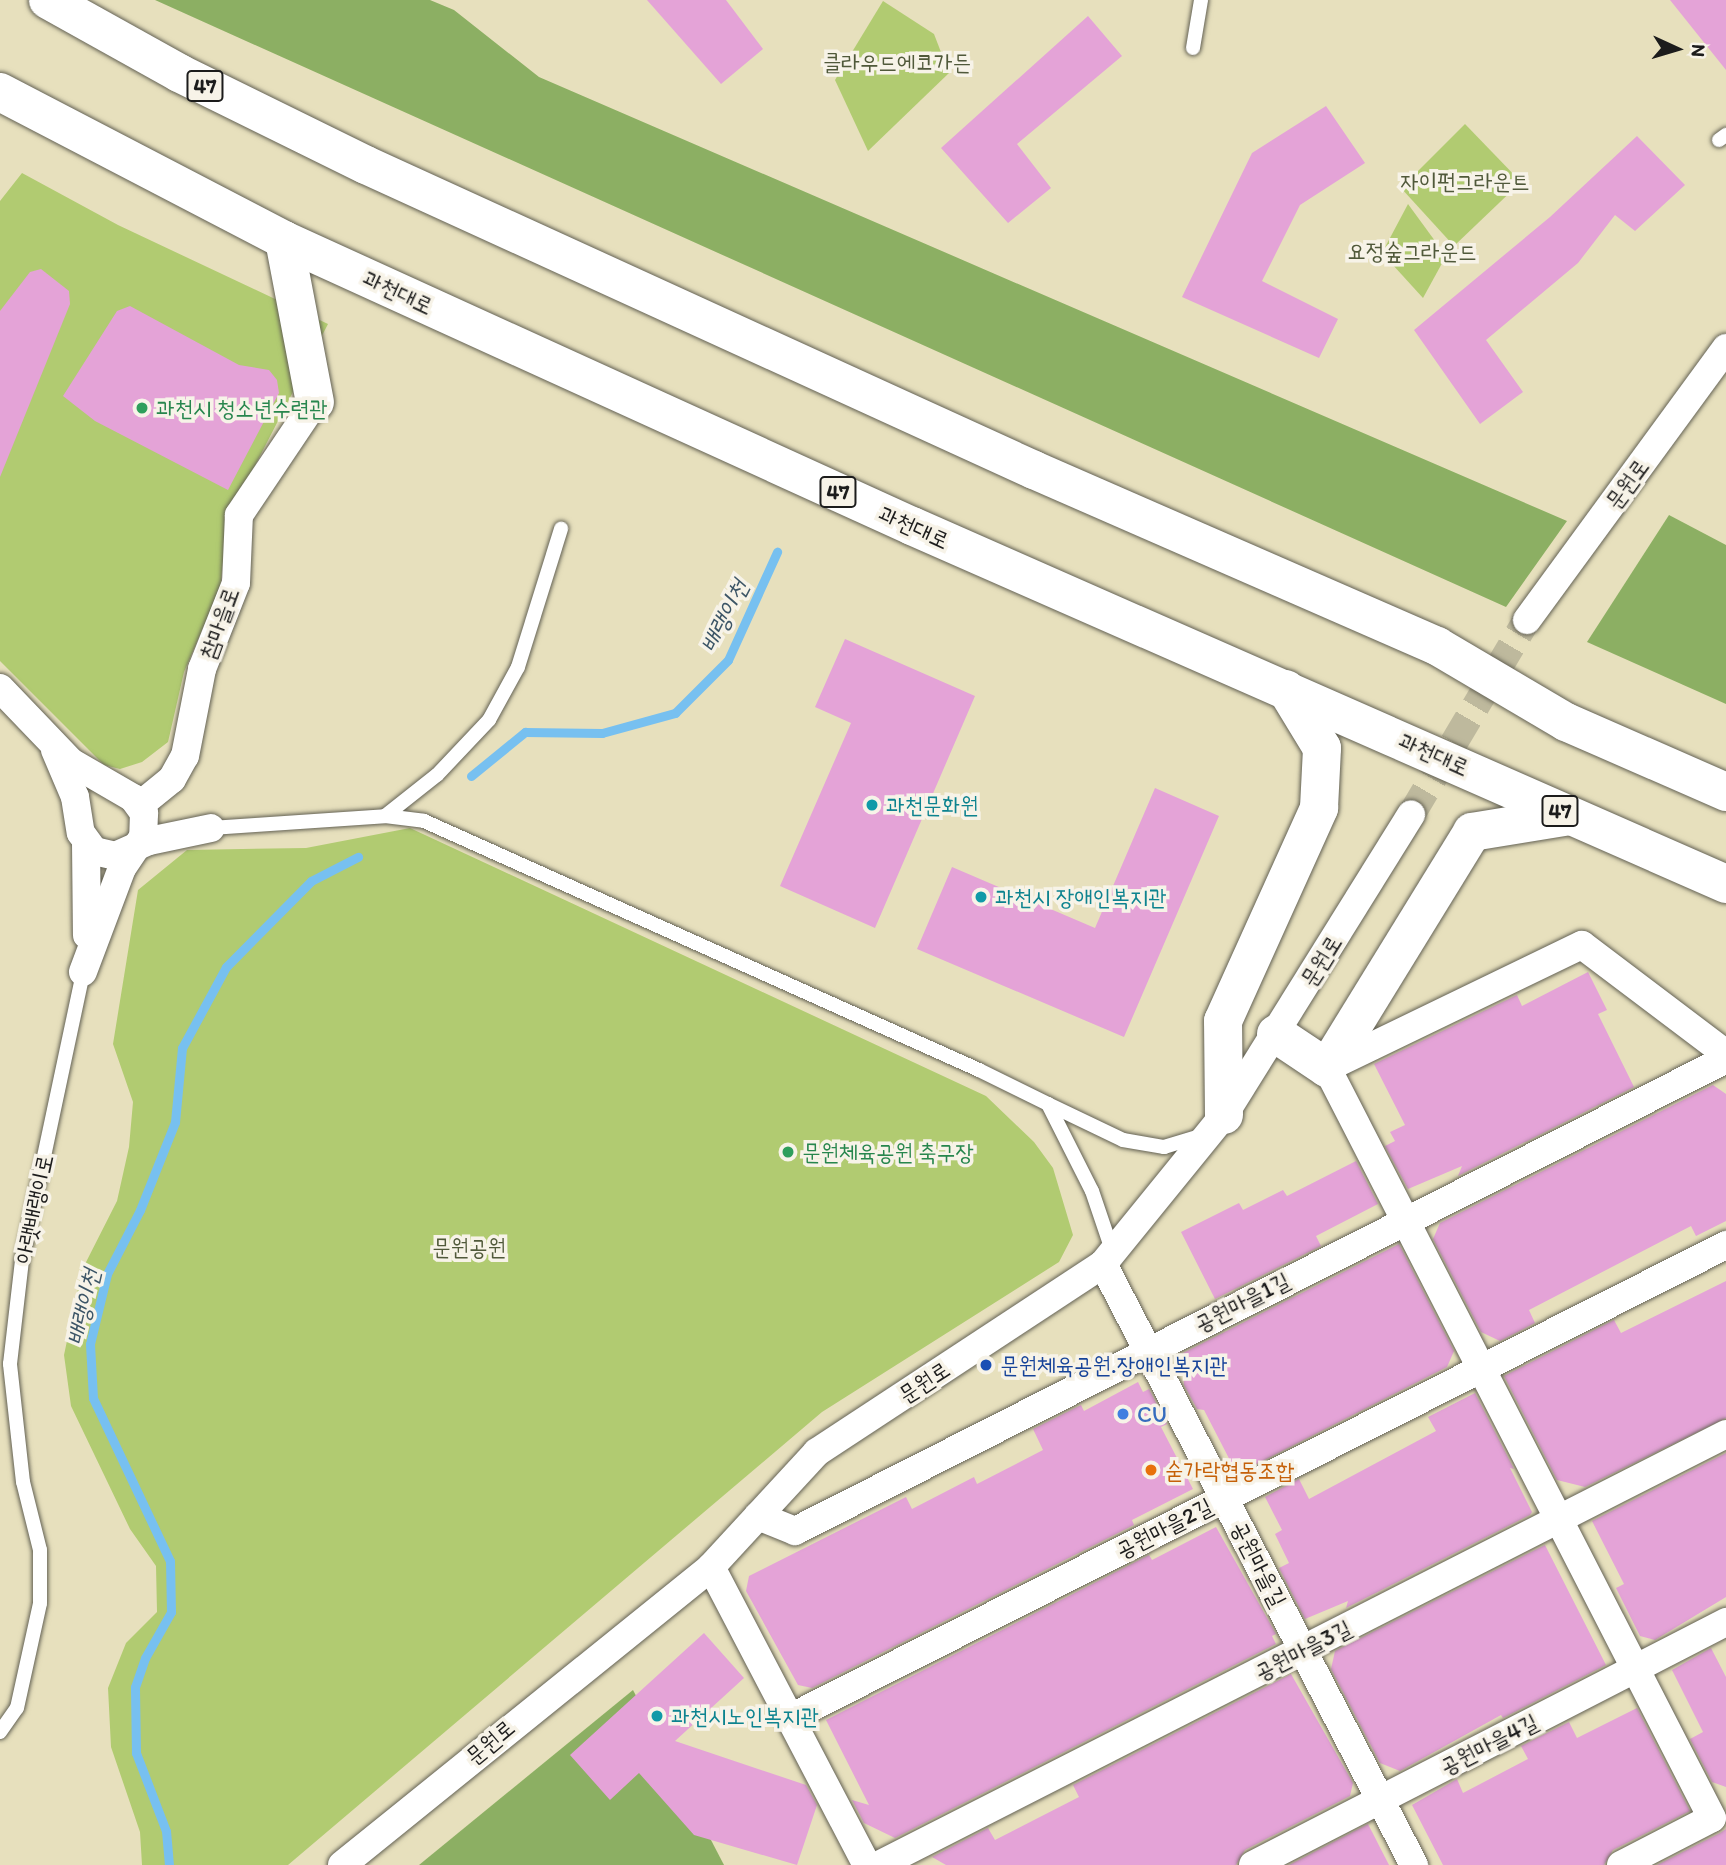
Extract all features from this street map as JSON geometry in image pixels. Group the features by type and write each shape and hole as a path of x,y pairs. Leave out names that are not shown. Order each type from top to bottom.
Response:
{"highway":[{"name":"47","path":"48,0 179,73 366,165 1034,470 1437,646 1566,722 1726,792"},
{"name":"과천대로","path":"0,92 284,240 912,526 1726,884"},
{"path":"284,240 315,401"},
{"path":"1215,1125 1223,1021 1319,808 1322,748 1286,689"},
{"path":"1276,1034 1327,1068 1472,832 1570,816"}],"street":[{"name":"문원로","path":"1527,620 1726,348"},
{"name":"참마을로","path":"142,809 172,779 185,756 202,669 236,583 239,515 315,401"},
{"path":"0,688 52,744 142,809 211,828"},
{"path":"52,744 75,797 83,832 89,894 83,972"},
{"path":"83,832 88,801 116,790"},
{"path":"83,972 133,849 145,830 142,809"},
{"name":"문원로","path":"342,1865 711,1567 817,1452 1108,1258 1215,1125 1276,1034 1411,815"},
{"path":"83,832 105,855 133,849 149,841 211,828"},
{"path":"1621,1865 1712,1818 1633,1669 1561,1520 1406,1217 1327,1068 1582,945 1726,1056"},
{"name":"공원마을1길","path":"758,1516 795,1531 1726,1056"},
{"name":"공원마을2길","path":"790,1718 1224,1497 1483,1371 1726,1245"},
{"name":"공원마을길","path":"1108,1258 1149,1350 1414,1865"},
{"name":"공원마을3길","path":"879,1865 1726,1434"},
{"path":"711,1567 867,1865"},
{"name":"공원마을4길","path":"1253,1865 1726,1622"}],"lane":[{"path":"1193,48 1201,0"},
{"path":"385,816 437,775 489,720 518,667 561,529"},
{"path":"211,828 385,816 424,821 461,835 1123,1140 1164,1147 1215,1125"},
{"name":"아랫배랭이로","path":"0,1732 17,1708 40,1603 40,1550 23,1482 10,1364 22,1260 83,972"},
{"path":"1048,1104 1092,1191 1108,1258"}],"green space":[{"path":"155,0 430,0 454,10 539,77 1567,521 1506,607"},
{"name":"클라우드에코가든","path":"883,1 934,34 949,73 868,151 835,80"},
{"name":"자이펀그라운트","path":"1465,124 1521,182 1454,246 1401,188"},
{"name":"과천시 청소년수련관","path":"22,173 118,225 328,324 228,518 220,588 184,672 168,742 142,762 120,769 104,765 0,661 0,201"},
{"name":"요정숲그라운드","path":"1408,204 1446,256 1423,298 1382,253"},
{"path":"1669,515 1726,545 1726,704 1587,642"},
{"name":"문원공원","path":"410,828 986,1096 1034,1142 1053,1168 1073,1235 1059,1262 822,1412 288,1865 142,1865 140,1832 111,1747 108,1688 126,1643 157,1612 156,1566 130,1529 71,1406 64,1355 82,1270 117,1201 129,1147 133,1102 113,1044 138,890 187,850 306,848"},
{"path":"633,1690 724,1865 419,1865"}],"building":[{"path":"647,0 726,0 763,49 721,84"},
{"path":"1670,0 1726,0 1726,70"},
{"path":"1088,16 1122,56 1017,144 1051,188 1008,223 941,148"},
{"path":"1326,106 1365,163 1300,205 1262,281 1338,319 1319,358 1182,297 1252,153"},
{"path":"1637,136 1685,185 1635,231 1615,215 1578,263 1486,340 1523,392 1480,424 1414,330 1550,217"},
{"path":"41,269 69,291 70,304 0,477 0,311 30,272"},
{"path":"130,306 239,365 269,370 277,380 279,393 228,490 95,421 63,396 117,311"},
{"name":"과천문화원","path":"845,639 975,696 875,928 780,886 851,723 815,707"},
{"name":"과천시 장애인복지관","path":"1155,788 1219,816 1124,1037 917,949 952,867 1095,928"},
{"path":"1588,972 1607,1010 1598,1014 1634,1087 1458,1176 1462,1166 1408,1189 1385,1146 1395,1141 1390,1132 1405,1125 1374,1064 1517,995 1522,1006"},
{"path":"1713,1085 1726,1094 1726,1221 1696,1236 1691,1226 1529,1310 1535,1323 1500,1341 1481,1332 1433,1239 1440,1223"},
{"path":"1356,1161 1378,1204 1316,1236 1321,1246 1215,1299 1181,1232 1239,1203 1243,1210 1283,1190 1287,1196"},
{"path":"1399,1244 1454,1351 1447,1367 1237,1474 1204,1410 1197,1409 1184,1385 1181,1354"},
{"path":"1726,1281 1726,1418 1585,1487 1557,1480 1504,1376 1614,1320 1621,1333"},
{"path":"1138,1382 1143,1392 1149,1389 1167,1424 1161,1427 1193,1489 1132,1520 1134,1525 812,1688 798,1685 746,1591 749,1576 906,1497 912,1509 974,1477 977,1484 1043,1450 1033,1429 1081,1405 1084,1411"},
{"path":"1475,1393 1514,1469 1510,1468 1532,1512 1530,1515 1346,1608 1348,1601 1305,1619 1279,1568 1289,1563 1275,1534 1282,1530 1265,1497 1299,1479 1309,1499 1436,1431 1428,1417"},
{"path":"1726,1453 1726,1597 1655,1640 1640,1636 1616,1588 1624,1584 1592,1521"},
{"path":"1216,1527 1276,1634 1272,1636 1276,1644 895,1838 864,1823 852,1800 869,1805 826,1720 1149,1555 1152,1560"},
{"path":"1545,1545 1606,1665 1503,1718 1501,1715 1400,1771 1380,1763 1331,1669 1335,1651"},
{"name":"과천시노인복지관","path":"704,1633 744,1678 675,1741 806,1785 817,1805 797,1865 694,1835 639,1773 610,1800 570,1755"},
{"path":"1711,1648 1726,1677 1726,1787 1712,1782 1690,1739 1703,1732 1672,1670"},
{"path":"1291,1674 1353,1783 1350,1796 1245,1850 1236,1865 946,1865 932,1857 988,1828 995,1840 1079,1797 1073,1785"},
{"path":"1637,1708 1690,1811 1613,1850 1604,1865 1443,1865 1412,1805 1457,1779 1463,1793 1528,1759 1521,1746 1569,1722 1577,1738"},
{"path":"1368,1824 1389,1865 1289,1865"},
{"path":"1726,1829 1726,1865 1657,1865 1720,1833"}],"waterway":[{"name":"배랭이천","path":"471,776 525,732 602,733 675,713 728,660 777,552"},
{"name":"배랭이천","path":"169,1865 166,1831 136,1753 135,1687 145,1658 171,1612 170,1561 93,1398 90,1344 107,1274 140,1210 175,1122 182,1048 226,967 311,881 358,857"}],"tunnel":[{"path":"1411,815 1527,620"}],"place":[{"name":"과천시 청소년수련관","path":"142,408"},
{"name":"과천문화원","path":"872,805"},
{"name":"과천시 장애인복지관","path":"981,897"},
{"name":"문원체육공원 축구장","path":"788,1152"},
{"name":"문원체육공원.장애인복지관","path":"986,1365"},
{"name":"CU","path":"1123,1414"},
{"name":"숟가락협동조합","path":"1151,1470"},
{"name":"과천시노인복지관","path":"657,1716"}]}
